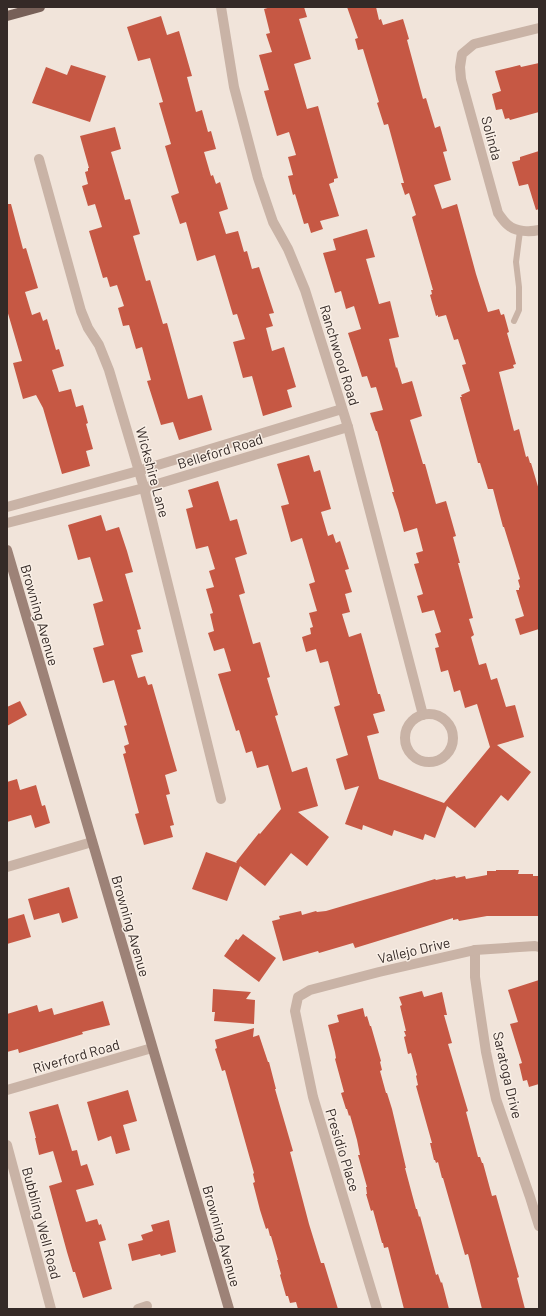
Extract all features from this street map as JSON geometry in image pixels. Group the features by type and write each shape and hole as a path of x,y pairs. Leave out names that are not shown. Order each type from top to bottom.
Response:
{"main road":[{"path":"7,16 40,7"}],"street":[{"name":"Ranchwood Road","path":"221,7 234,87 258,178 273,222 288,249 305,290 348,427 423,715"},
{"name":"Solinda","path":"520,231 509,226 498,213 461,80 460,66 462,54 474,44 539,28"},
{"name":"Wickshire Lane","path":"39,159 81,311 88,328 99,345 109,370 144,488 221,799"},
{"path":"520,231 539,230"},
{"name":"Belleford Road","path":"7,507 138,471 342,409"},
{"name":"Belleford Road","path":"7,523 144,488 348,427"},
{"name":"Browning Avenue","path":"7,550 229,1309"},
{"path":"431,714 445,720 453,733 451,748 446,755 432,762 424,762 411,754 405,739 406,731 410,724 416,718 423,715 431,714"},
{"path":"7,867 92,842"},
{"name":"Vallejo Drive","path":"298,997 310,990 379,972 475,950 539,947"},
{"name":"Saratoga Drive","path":"475,950 475,977 486,1052 496,1099 535,1196 539,1226"},
{"name":"Presidio Place","path":"298,997 295,1011 313,1097 377,1309"},
{"name":"Riverford Road","path":"7,1090 152,1048"},
{"name":"Bubbling Well Road","path":"7,1145 51,1309"}],"lane":[{"path":"514,321 519,310 519,287 516,262 520,231"}],"building":[{"path":"271,7 304,7 307,17 299,19 311,59 294,64 307,109 318,106 338,178 334,179 334,182 329,184 339,216 320,221 323,229 311,233 308,223 304,224 295,194 293,195 288,176 293,175 288,157 296,155 289,132 277,136 264,91 269,90 259,55 272,52 266,34 270,33 264,9"},
{"path":"347,7 376,7 379,20 381,19 383,25 403,19 409,39 407,40 423,99 426,98 435,128 440,126 447,151 443,152 451,180 434,185 442,209 457,204 488,312 499,309 501,315 504,314 509,332 507,333 516,364 513,365 514,368 499,372 514,431 519,429 526,457 528,456 531,463 539,490 539,629 520,635 515,619 524,616 516,590 519,590 520,587 518,580 520,579 503,527 493,489 488,489 480,463 478,463 460,397 462,397 461,395 470,391 462,365 466,364 458,339 454,340 446,315 436,316 430,295 432,294 431,290 433,290 412,217 416,215 409,193 405,195 401,183 404,183 388,124 384,125 377,103 379,102 363,49 358,50 355,39 358,38"},
{"path":"161,16 167,35 179,31 192,76 187,77 196,112 202,110 208,132 211,131 216,149 204,152 211,176 213,175 216,184 220,182 228,209 219,212 226,234 238,231 244,252 247,251 252,269 259,267 274,313 269,314 273,326 266,328 272,351 284,347 296,387 287,390 292,407 263,416 252,376 243,378 233,342 245,339 237,314 233,315 215,255 197,261 186,222 180,224 171,196 179,193 165,146 171,144 159,103 163,102 150,58 138,61 127,27"},
{"path":"539,63 539,112 510,120 509,118 505,119 502,109 496,110 492,94 501,91 495,71 520,65 521,67"},
{"path":"71,65 106,76 90,122 32,103 46,67 67,75"},
{"path":"115,127 121,149 111,152 125,200 130,199 140,234 133,236 146,281 150,280 163,324 167,323 188,399 202,395 212,430 179,440 173,422 161,425 147,381 151,380 142,347 136,349 129,325 123,326 118,308 124,306 117,285 110,287 107,277 103,278 89,231 102,227 95,204 88,206 82,186 88,184 85,172 88,171 89,168 80,136"},
{"path":"539,151 539,209 536,210 528,184 519,186 512,162 520,160 520,157"},
{"path":"7,204 11,204 23,249 26,248 38,288 25,292 32,315 40,312 43,321 47,319 56,350 59,349 64,366 52,370 59,392 71,389 76,407 83,405 88,423 86,424 93,449 86,451 90,466 62,474 43,408 36,395 23,399 13,363 22,361 7,310"},
{"path":"367,229 375,257 366,259 379,304 390,301 399,337 389,339 396,368 397,367 402,384 412,381 422,416 410,420 423,464 425,464 436,504 446,501 456,536 453,537 460,563 458,563 473,618 469,619 474,635 471,637 479,665 486,663 491,680 497,678 506,707 515,705 524,737 497,745 531,772 508,801 501,795 475,828 447,806 435,838 425,834 423,840 394,830 392,836 363,825 362,830 345,824 359,786 345,790 336,759 348,755 334,707 340,705 328,661 320,663 316,649 306,652 302,637 311,634 310,628 313,627 309,613 317,611 309,584 315,582 302,538 291,542 281,506 289,504 277,464 309,455 314,472 320,470 331,509 321,512 328,536 333,534 336,543 340,541 349,569 345,570 352,592 345,594 350,612 342,614 349,637 361,633 378,694 380,694 385,711 373,714 379,733 367,736 379,779 444,803 490,747 477,704 465,708 460,690 454,692 448,670 441,672 435,648 439,647 435,634 441,632 434,610 422,613 417,596 423,594 414,564 419,563 416,553 423,551 417,528 404,532 392,492 394,492 377,431 370,413 383,410 376,387 371,388 367,376 362,377 348,333 361,329 354,306 346,309 341,291 335,293 323,253 336,250 333,239"},
{"path":"218,481 230,521 237,519 247,554 235,558 245,593 239,595 253,644 260,642 270,677 267,678 278,715 275,716 292,772 307,767 318,806 298,812 329,837 307,866 291,853 265,886 240,866 227,901 192,889 206,852 237,863 236,862 259,833 260,834 281,809 268,765 257,768 252,751 246,753 239,730 236,731 218,674 231,671 224,648 214,651 208,633 214,631 210,614 213,613 206,589 214,587 209,571 215,569 208,546 196,549 186,509 193,507 188,490"},
{"path":"101,515 106,531 119,527 127,551 133,572 125,574 141,629 137,630 143,652 131,655 138,678 145,676 148,685 152,684 177,771 165,775 170,794 166,795 174,825 170,826 173,837 144,845 135,814 139,813 123,754 126,753 124,746 129,744 124,726 127,725 114,680 103,683 93,648 104,645 93,604 103,601 90,557 78,560 68,525"},
{"path":"20,701 27,715 7,726 7,707"},
{"path":"17,779 20,790 36,785 42,806 45,805 50,823 35,828 31,815 7,822 7,782"},
{"path":"519,870 518,874 533,874 533,876 539,876 539,916 487,916 459,921 458,919 453,920 453,918 355,948 353,943 319,953 318,951 283,961 272,921 280,919 279,916 301,911 302,915 316,911 326,911 435,879 465,876 466,879 487,875 487,871"},
{"path":"69,887 78,918 62,923 59,913 34,920 28,899"},
{"path":"24,914 31,937 7,944 7,919"},
{"path":"243,934 276,958 259,982 224,956 236,939 238,940"},
{"path":"539,980 539,1084 529,1087 527,1080 523,1081 519,1064 522,1063 510,1024 518,1022 508,990"},
{"path":"213,989 251,992 246,999 255,1000 254,1024 214,1021 215,1012 212,1012"},
{"path":"422,991 424,997 442,992 447,1015 444,1015 452,1043 448,1044 468,1111 466,1112 478,1157 480,1157 483,1163 492,1196 496,1195 519,1277 517,1278 525,1309 482,1309 468,1254 465,1255 438,1162 436,1163 434,1160 430,1143 432,1143 416,1086 418,1085 417,1075 411,1053 408,1054 404,1037 406,1036 404,1031 406,1031 400,1006 402,1005 399,997"},
{"path":"103,1001 110,1025 82,1032 83,1034 19,1053 18,1049 7,1052 7,1014 37,1005 39,1012 52,1008 54,1015"},
{"path":"363,1008 365,1017 367,1016 371,1026 381,1061 382,1070 380,1071 392,1109 416,1209 419,1217 420,1216 436,1275 438,1274 441,1283 442,1282 449,1309 404,1309 388,1247 384,1248 373,1210 371,1211 366,1194 367,1187 358,1155 360,1155 357,1140 350,1115 349,1116 346,1109 341,1093 344,1092 328,1025 339,1022 337,1015"},
{"path":"254,1028 253,1037 259,1035 269,1062 275,1089 293,1151 290,1152 309,1224 321,1263 324,1263 338,1309 298,1309 296,1302 290,1303 288,1296 286,1296 280,1275 278,1260 271,1236 268,1228 266,1229 260,1210 253,1183 255,1182 254,1173 225,1070 222,1071 215,1049 217,1048 215,1040"},
{"path":"128,1090 137,1121 123,1125 130,1150 116,1154 111,1136 98,1141 87,1102"},
{"path":"58,1104 72,1151 77,1150 81,1166 87,1164 94,1185 76,1190 86,1222 97,1219 99,1225 101,1224 106,1240 99,1242 112,1289 83,1298 75,1272 73,1272 49,1186 62,1182 53,1151 39,1155 29,1112"},
{"path":"169,1220 176,1252 161,1256 160,1254 132,1261 128,1244 143,1240 141,1235 153,1231 151,1225"}]}
